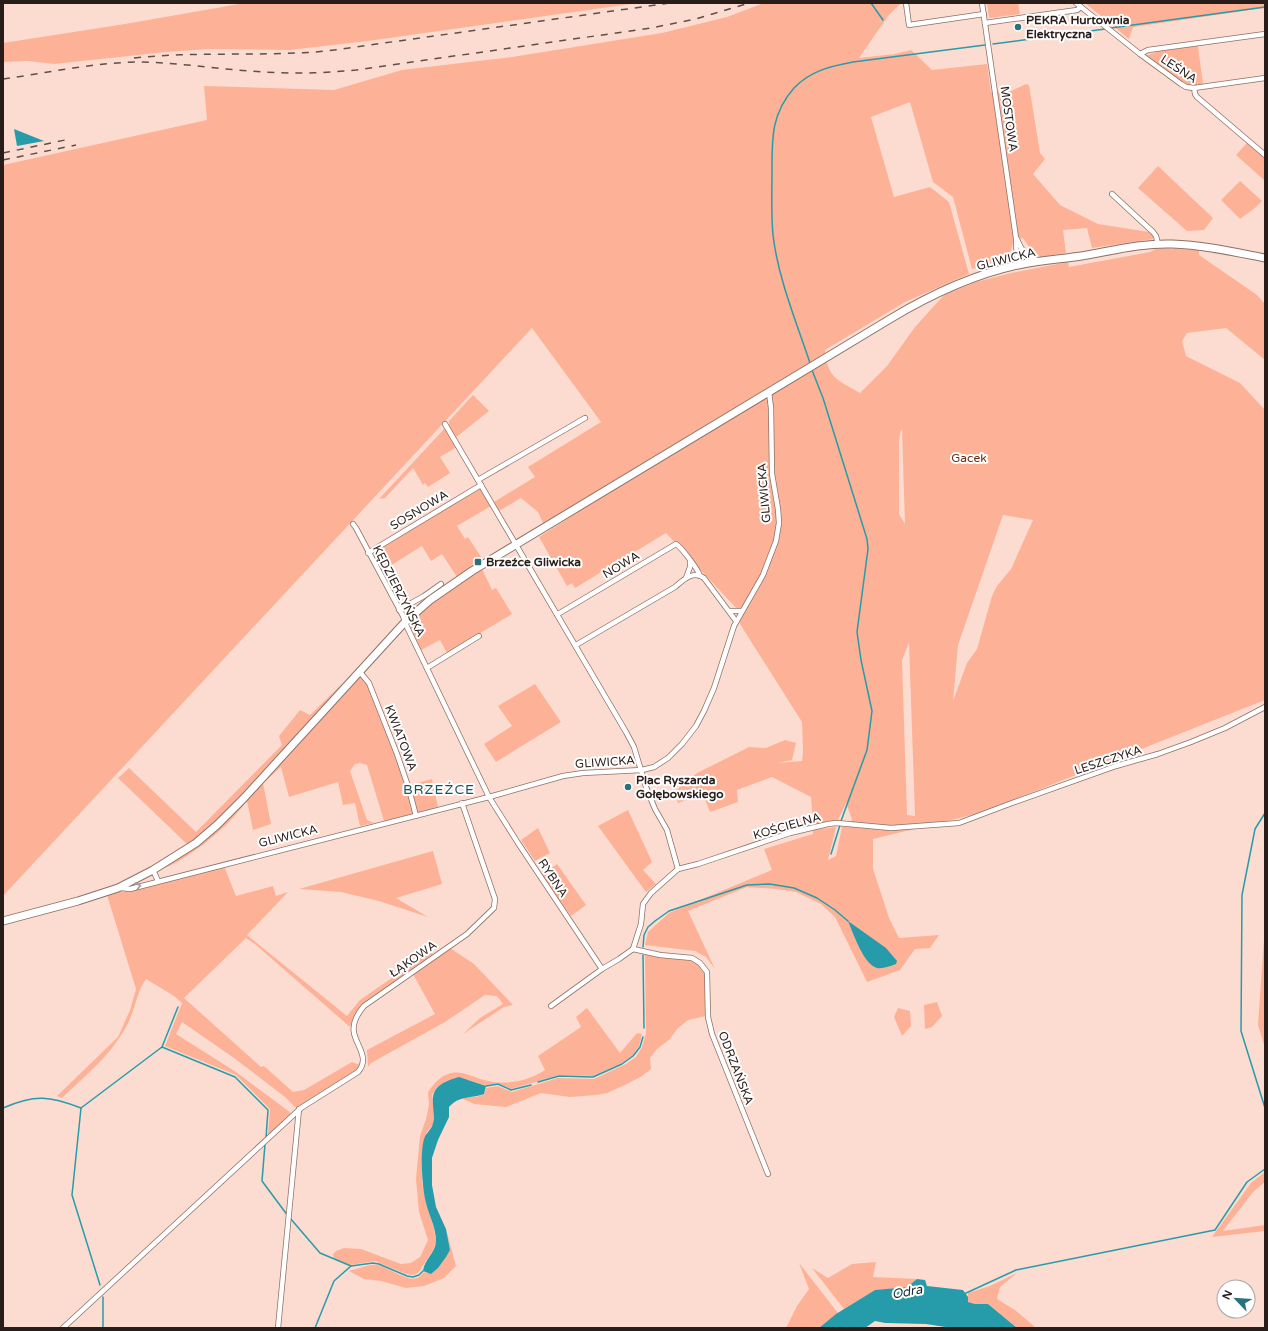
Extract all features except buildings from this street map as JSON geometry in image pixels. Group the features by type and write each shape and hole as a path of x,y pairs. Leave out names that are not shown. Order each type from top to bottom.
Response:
{"main road":[{"name":"GLIWICKA","path":"3,921 78,901 118,888 153,870 190,847 223,819 405,622 430,600 449,586 516,545 929,296 956,284 1018,265 1158,244 1200,246 1265,258"}],"street":[{"path":"906,3 909,25 984,14"},
{"name":"MOSTOWA","path":"982,3 1016,238 1018,265"},
{"name":"LEŚNA","path":"1076,3 1182,85 1194,88 1196,97 1265,155"},
{"path":"985,23 1077,10 1081,7"},
{"path":"1140,54 1148,50 1265,34"},
{"path":"1194,88 1265,78"},
{"path":"1112,194 1153,232 1156,236 1158,244"},
{"name":"MOSTOWA","path":"1016,238 1022,251"},
{"path":"1022,251 1026,255 1039,261"},
{"path":"1018,265 1022,261 1022,251"},
{"name":"GLIWICKA","path":"118,888 130,889 489,797 563,776 583,773 642,770 654,767 668,758 682,744 696,726 704,711 714,688 736,621 763,575 776,540 779,523 772,467 771,408 769,392"},
{"path":"480,483 585,418"},
{"path":"445,424 558,614 634,747 646,787 655,809 667,830 678,869 651,893 644,904 641,924 633,949 619,959 602,968 551,1006"},
{"name":"SOSNOWA","path":"368,553 480,483"},
{"name":"KĘDZIERZYŃSKA","path":"353,524 405,622 489,797"},
{"name":"NOWA","path":"558,614 676,544 684,551 700,576 730,611 736,621"},
{"path":"686,578 690,567 690,561"},
{"path":"576,645 675,587 686,578 695,574 700,576"},
{"path":"399,610 424,596 441,584"},
{"path":"730,611 742,611"},
{"path":"426,668 479,636"},
{"name":"KWIATOWA","path":"359,671 369,683 397,754 409,789 416,816"},
{"name":"LESZCZYKA","path":"953,824 1116,766 1158,754 1191,742 1226,728 1265,707"},
{"name":"RYBNA","path":"489,797 602,968"},
{"name":"ŁĄKOWA","path":"300,1108 358,1072 363,1066 363,1056 354,1032 358,1013 364,1006 467,934 494,908 495,899 462,803"},
{"name":"KOŚCIELNA","path":"678,869 698,864 790,833 828,824 891,828 953,824"},
{"path":"153,870 158,881"},
{"name":"ODRZAŃSKA","path":"633,949 660,955 692,958 700,963 707,972 708,1017 712,1034 768,1174"},
{"path":"62,1328 300,1108"},
{"path":"278,1328 300,1108"}],"green space":[{"path":"245,3 638,3 368,41 289,50 208,49 54,64 28,61 3,62 3,43"},
{"name":"Gacek","path":"764,3 901,3 888,16 859,58 895,54 911,50 932,70 987,64 991,92 1009,92 1026,84 1029,85 1040,153 1045,159 1033,174 1060,205 1098,224 1149,232 1153,236 1153,239 1092,248 1087,228 1063,230 1066,253 1041,257 1031,250 1023,238 1014,240 1007,263 988,265 972,269 953,197 933,182 910,102 871,117 894,197 930,187 949,202 969,274 905,302 825,350 828,367 835,377 860,393 887,366 915,327 944,295 976,282 1011,273 1068,262 1069,267 1150,252 1157,248 1199,250 1199,255 1257,295 1265,304 1265,360 1226,328 1187,333 1182,341 1186,356 1240,383 1265,410 1265,700 980,813 873,839 873,869 889,918 899,938 939,935 930,948 915,949 900,970 867,982 835,917 821,904 796,892 777,889 747,887 688,911 715,969 706,957 695,951 645,945 648,932 669,913 772,870 764,849 813,834 813,830 836,827 828,860 836,856 842,827 855,827 853,823 851,823 852,819 846,803 838,820 813,825 811,797 772,777 737,790 738,802 710,812 703,794 678,803 674,792 697,773 749,747 766,748 785,740 796,743 792,760 778,763 802,761 802,722 740,624 738,610 666,533 575,588 572,583 567,586 539,537 630,479 544,525 538,512 521,498 499,511 494,502 535,477 528,467 601,422 532,328 3,896 3,165 207,120 204,86 334,90 402,70 512,57 662,33 727,17","holes":["902,430 905,524 899,514 899,440","1003,515 1033,520 1011,569 997,586 992,596 977,649 967,663 953,701 958,645","909,643 915,816 907,815 902,660"]},
{"path":"987,3 1018,3 1020,14 989,18"},
{"path":"1085,3 1265,3 1265,8 1133,27 1129,39"},
{"path":"1198,46 1203,85 1188,88 1147,55 1163,50"},
{"path":"1248,142 1265,158 1265,181 1236,155"},
{"path":"1158,166 1213,218 1204,230 1187,231 1138,188"},
{"path":"1240,181 1262,201 1240,219 1221,200"},
{"path":"473,395 489,411 455,438 449,426 449,421"},
{"path":"445,428 457,447 440,457 450,473 428,487 425,483 423,485 413,468 385,498 379,499"},
{"path":"480,488 491,506 457,526 465,539 468,537 483,560 457,577 442,554 431,561 422,546 382,571 373,553"},
{"path":"482,569 492,590 496,588 512,614 447,653 440,640 421,650 409,624 434,601"},
{"path":"360,675 365,681 376,702 405,783 414,814 384,821 367,765 360,763 355,764 350,771 367,820 374,823 360,826 355,803 343,805 338,782 289,797 281,767 263,783 271,824 253,830 247,801 229,822 216,834 188,856 170,866 163,868 198,845 233,815"},
{"path":"346,680 210,828 188,845 118,778 129,768 196,832 282,745 279,736 300,710 310,715"},
{"path":"535,684 561,722 496,762 484,744 512,726 498,706"},
{"path":"432,779 438,807 418,813 410,785"},
{"path":"628,810 652,862 643,870 656,884 646,892 598,826"},
{"path":"538,828 550,853 535,861 521,840"},
{"path":"433,851 442,884 396,898 428,917 379,901 341,892 299,889"},
{"path":"557,864 586,905 571,916 542,875"},
{"path":"224,866 236,896 273,886 276,896 288,892 247,935 347,1016 360,1000 431,951 433,955 363,1003 355,1014 350,1027 246,938 184,998 261,1067 264,1066 293,1092 304,1090 352,1062 360,1065 357,1070 296,1108 285,1097 234,1058 182,1022 176,1034 236,1072 291,1113 268,1135 270,1109 236,1075 165,1046 182,1003 174,996 146,979 140,990 132,1015 113,1047 97,1065 62,1098 57,1096 118,1037 130,1010 136,989 107,895 134,890"},
{"path":"1265,925 1265,1048 1258,1025"},
{"path":"450,948 474,964 513,1005 504,1007 463,1034 480,1018 503,1004 497,996 485,995 445,1022 371,1063 368,1067 367,1050 435,1014 413,974"},
{"path":"645,954 692,961 699,964 705,972 706,1016 688,1020 677,1029 670,1039 657,1049 650,1058 651,1069 627,1084 607,1093 596,1095 570,1097 541,1093 506,1107 474,1104 461,1098 476,1097 484,1094 486,1088 498,1086 512,1092 558,1078 594,1079 626,1064 636,1057 642,1047 646,1034"},
{"path":"937,1002 942,1016 932,1027 925,1029 924,1005"},
{"path":"587,1008 620,1053 637,1033 642,1034 639,1046 632,1056 622,1063 593,1076 559,1075 511,1089 498,1083 486,1086 469,1080 447,1081 437,1087 432,1095 434,1114 433,1124 427,1132 423,1154 422,1182 436,1242 433,1250 418,1273 413,1275 406,1274 375,1261 350,1265 334,1259 333,1254 344,1248 361,1249 401,1264 411,1263 420,1257 428,1240 419,1212 416,1179 420,1136 429,1105 428,1092 439,1079 445,1075 453,1073 463,1073 483,1080 503,1083 518,1081 539,1074 545,1070 538,1056 581,1027 576,1017"},
{"path":"898,1008 910,1011 911,1026 902,1036 894,1017"},
{"path":"1265,1172 1265,1182 1253,1192 1223,1231 1265,1225 1265,1231 1212,1237 1251,1183"},
{"path":"446,1229 456,1266 444,1278 424,1286 406,1288 381,1281 364,1279 349,1271 367,1266 378,1265 408,1278 418,1278 424,1272 426,1273 450,1250"},
{"path":"876,1262 873,1277 917,1279 907,1287 875,1290 844,1309 812,1268 828,1278 852,1264"},
{"path":"799,1263 838,1313 819,1328 786,1328 797,1306 809,1289"},
{"path":"1017,1273 1000,1287 997,1299 1015,1310 1036,1328 1017,1328 988,1304 975,1304 968,1302 968,1293 990,1286"}],"water":[{"path":"14,129 44,141 17,146"},
{"path":"848,921 886,948 897,961 896,964 882,968 872,966 863,955"},
{"path":"459,1077 486,1086 484,1094 461,1099 449,1107 449,1117 438,1140 432,1158 432,1185 436,1207 446,1229 450,1250 438,1268 431,1274 423,1271 425,1263 434,1249 436,1241 435,1231 427,1208 423,1189 423,1145 424,1139 434,1121 433,1099 436,1089 443,1083"},
{"name":"Odra","path":"917,1279 925,1280 927,1286 963,1290 968,1297 968,1302 975,1304 988,1304 1017,1328 952,1328 926,1324 885,1323 875,1321 865,1328 819,1328 836,1314 875,1290 907,1287"}],"waterway":[{"path":"871,3 883,20"},
{"path":"1111,28 1265,7"},
{"path":"993,44 1105,29"},
{"path":"810,363 783,283 775,251 773,235 772,148 774,127 781,107 786,98 800,82 814,73 837,65 985,45"},
{"path":"812,370 823,398 867,539 868,549 857,632 861,660 872,711 867,750 841,821"},
{"path":"1265,813 1255,829 1242,895 1241,1031 1265,1108"},
{"path":"831,854 840,825"},
{"path":"643,947 644,935 648,927 669,911 747,885 770,884 794,888 817,898 848,921"},
{"path":"643,955 644,1028"},
{"path":"162,1047 178,1007"},
{"path":"538,1082 559,1076 593,1077 622,1064 633,1056 640,1047 643,1037"},
{"path":"100,1285 72,1195 81,1108 162,1047 235,1077 268,1110 266,1138"},
{"path":"486,1086 498,1084 511,1090 531,1085"},
{"path":"3,1108 24,1100 42,1098 60,1101 81,1108"},
{"path":"265,1144 262,1181 288,1216"},
{"path":"964,1294 1016,1270 1215,1230 1247,1182 1265,1169"},
{"path":"290,1218 320,1253 351,1266"},
{"path":"315,1328 334,1281 351,1266 373,1263 379,1264 407,1276 413,1277 419,1275 423,1271"},
{"path":"103,1297 103,1328"}],"railway":[{"path":"134,58 182,55 278,54 327,51 670,3"},
{"path":"3,79 124,62 172,64 276,73 310,73 356,70 651,28 696,19 749,3"},
{"path":"3,153 70,139"},
{"path":"3,160 76,145"}],"place":[{"name":"PEKRA Hurtownia Elektryczna","path":"1018,27"},
{"name":"Brzeźce Gliwicka","path":"478,562"},
{"name":"Plac Ryszarda Gołębowskiego","path":"628,787"}],"district":[{"name":"BRZEŹCE","path":"439,789"}]}
